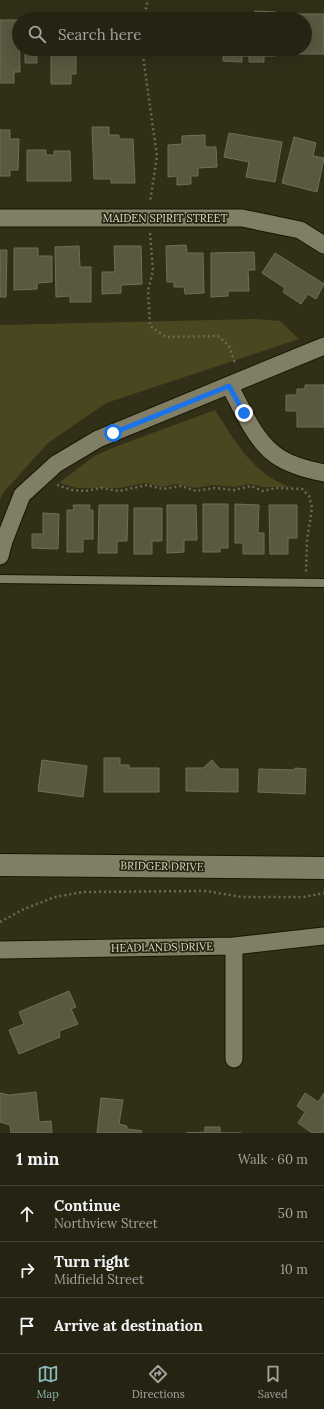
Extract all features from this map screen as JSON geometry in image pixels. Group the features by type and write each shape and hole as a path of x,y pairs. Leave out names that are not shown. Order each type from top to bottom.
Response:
{"main road":[{"name":"BRIDGER DRIVE","path":"0,865 324,868"}],"street":[{"name":"MAIDEN SPIRIT STREET","path":"0,218 242,218 300,230 324,245"},
{"path":"0,556 4,541 22,494 56,464 98,439 324,346"},
{"path":"229,386 259,439 264,444 280,458 305,469 324,473"},
{"name":"HEADLANDS DRIVE","path":"0,950 234,946 324,936"},
{"path":"234,946 234,1059"}],"lane":[{"path":"0,579 324,583"}],"path":[{"path":"145,12 148,0"},
{"path":"57,485 72,490 101,488 119,490 147,485 163,490 181,486 196,490 215,488 234,490 251,486 263,490 276,488 302,490 309,496 312,508 307,540 305,583"},
{"path":"0,922 24,909 55,897 83,892 206,891 242,897 304,897 324,893"}],"shaded area":[{"path":"256,319 280,321 299,339 106,403 48,443 3,493 0,500 0,325"},
{"path":"215,410 246,456 266,475 291,487 263,487 249,484 235,487 213,485 195,488 176,484 162,487 145,483 119,488 77,488 59,483 93,457 112,448"}],"building":[{"path":"255,11 276,12 255,12"},
{"path":"312,14 324,14 324,54 312,54"},
{"path":"0,20 12,20 12,56 20,56 20,72 14,72 14,83 0,83"},
{"path":"25,56 37,56 37,63 25,63"},
{"path":"51,56 76,56 76,74 71,74 71,84 51,84"},
{"path":"223,56 242,56 242,62 223,61"},
{"path":"249,56 264,56 264,62 249,62"},
{"path":"92,127 109,127 109,135 119,135 119,139 133,139 135,183 111,183 111,179 94,179"},
{"path":"0,130 10,130 10,139 19,139 18,170 10,170 10,176 0,176"},
{"path":"229,133 282,142 275,182 246,177 249,162 224,157"},
{"path":"205,135 205,147 216,147 217,167 198,168 198,176 191,176 191,184 177,185 177,176 168,177 168,145 182,144 182,136"},
{"path":"294,137 316,143 313,156 324,158 317,192 282,183"},
{"path":"27,150 46,150 46,155 54,155 54,151 70,151 71,181 27,181"},
{"path":"186,245 187,253 203,253 204,293 185,294 184,287 174,287 174,282 167,282 166,246"},
{"path":"79,246 80,267 91,267 91,302 70,302 70,296 56,297 55,247"},
{"path":"114,246 141,246 142,284 121,285 121,293 102,294 102,272 115,272"},
{"path":"14,248 38,248 38,256 52,256 52,282 37,283 37,289 14,290"},
{"path":"0,250 7,250 6,297 0,297"},
{"path":"254,252 255,270 248,270 249,291 228,291 228,296 211,297 211,253"},
{"path":"275,253 324,284 316,299 308,294 301,304 283,292 285,288 262,273"},
{"path":"305,385 324,385 324,427 297,427 297,411 286,411 286,395 297,395 297,389 305,389"},
{"path":"203,504 228,504 228,548 220,548 220,552 203,552"},
{"path":"235,504 259,505 258,533 264,533 264,554 243,554 243,543 235,543"},
{"path":"73,505 90,505 89,510 93,510 93,539 83,539 83,552 67,552 67,510 74,510"},
{"path":"99,505 128,505 127,541 117,541 117,553 98,553"},
{"path":"167,505 196,505 197,540 184,540 184,552 167,553"},
{"path":"269,505 297,505 297,538 288,538 288,554 270,554"},
{"path":"134,508 162,508 162,541 152,541 152,554 134,554"},
{"path":"43,513 59,514 58,549 32,548 32,534 43,534"},
{"path":"104,758 120,758 120,765 129,765 129,768 159,768 159,792 104,792"},
{"path":"42,760 87,766 83,797 38,791"},
{"path":"212,760 220,769 238,769 238,792 186,791 186,768 203,768"},
{"path":"295,768 306,769 305,794 258,792 259,769 295,770"},
{"path":"69,991 76,1007 71,1009 78,1024 59,1031 60,1037 19,1054 9,1030 24,1024 19,1012"},
{"path":"36,1092 39,1122 51,1121 52,1133 11,1133 10,1125 0,1122 0,1093 9,1095"},
{"path":"305,1093 318,1102 324,1093 324,1131 322,1133 312,1133 298,1123 305,1112 297,1106"},
{"path":"101,1098 123,1100 119,1124 127,1126 127,1129 142,1131 141,1133 97,1133"},
{"path":"205,1127 220,1127 220,1133 186,1133 205,1132"}],"route":[{"path":"113,433 229,386 244,413"}]}
